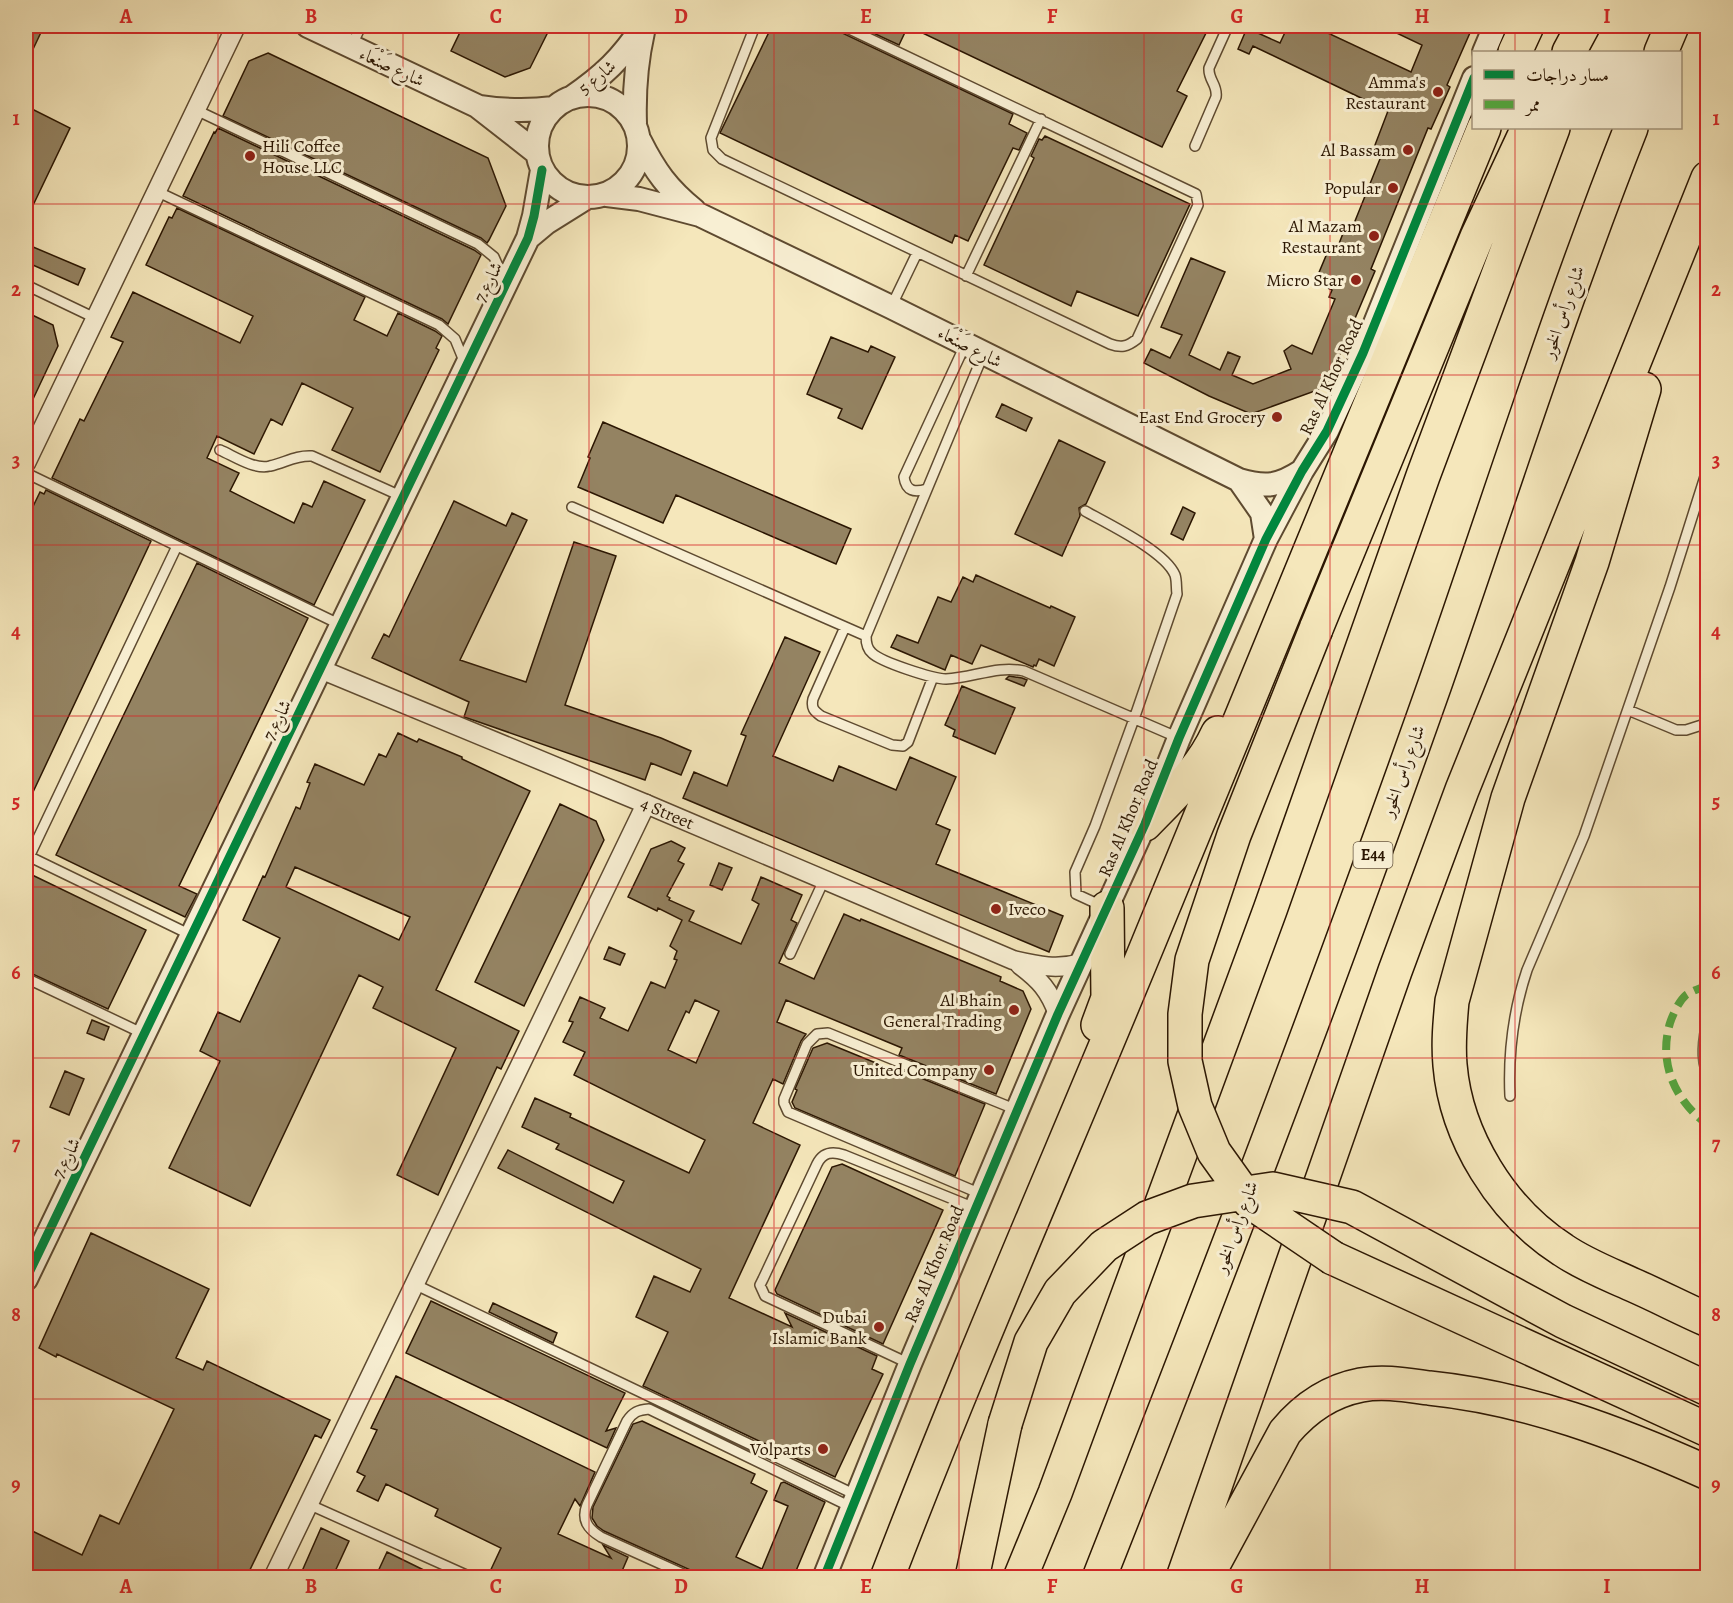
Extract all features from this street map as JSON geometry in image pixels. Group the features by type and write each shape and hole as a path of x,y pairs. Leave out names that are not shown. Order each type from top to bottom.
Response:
{"highway":[{"path":"1515,51 1527,26"},
{"path":"1570,51 1585,26"},
{"path":"1577,51 1585,26"},
{"path":"1661,51 1672,26"},
{"path":"887,1578 945,1426 1084,1099 1484,129"},
{"path":"1528,129 1477,237 1234,835 1192,960 1185,1014 1185,1061 1195,1106 1214,1152 1249,1201 1333,1258 1707,1430"},
{"path":"1020,1578 1055,1493 1270,910 1423,476 1552,129"},
{"name":"شارع رأس الخور","path":"1099,1578 1205,1311 1317,1011 1434,685 1574,279 1632,129"},
{"path":"1183,1578 1395,971 1462,790 1707,178"},
{"path":"1707,184 1592,562 1508,798 1460,969 1452,1001 1449,1033 1450,1066 1455,1098 1466,1129 1483,1164 1505,1196 1532,1225 1562,1250 1596,1269 1707,1320"},
{"path":"1144,824 1192,776 1209,752 1275,604 1342,468"},
{"path":"1084,1099 1087,1054 1108,998 1107,908"},
{"path":"972,1578 1005,1424 1031,1342 1060,1292 1104,1246 1147,1218 1193,1201 1274,1189 1352,1207 1563,1321 1707,1389"},
{"path":"1206,1578 1285,1432 1318,1402 1331,1395 1360,1386 1390,1383 1439,1389 1521,1404 1588,1424 1707,1473"},
{"path":"873,1578 945,1426"}],"street":[{"path":"26,463 236,26"},
{"name":"شارع صَنْعَاء","path":"308,26 327,31 351,47 477,106 502,111 520,111 563,103"},
{"name":"شارع 5","path":"563,103 601,77 626,52 644,26"},
{"name":"شارع 5","path":"637,132 634,89 644,26"},
{"path":"1484,51 1495,26"},
{"name":"Ras Al Khor Road","path":"824,1578 910,1364 1058,1014 1144,824 1266,539 1302,471 1327,431 1363,353 1472,80"},
{"path":"590,94 608,98 624,108 637,132 639,158 633,173 622,186 597,196 573,196 561,190 550,181 540,162 538,136 544,121 563,103 590,94"},
{"name":"شارع صَنْعَاء","path":"477,106 540,162"},
{"name":"شارع صَنْعَاء","path":"637,132 654,170 675,195 700,215"},
{"name":"شارع 7","path":"26,1279 528,238 540,162"},
{"name":"شارع صَنْعَاء","path":"597,196 659,204 700,215 1239,480 1250,484 1272,485 1283,483 1302,471"},
{"name":"شارع 7","path":"528,238 546,223 597,196"},
{"name":"شارع صَنْعَاء","path":"1239,480 1262,513 1266,539"},
{"name":"4 Street","path":"320,669 1013,960 1044,967 1065,968 1082,963"},
{"path":"273,1578 646,804"},
{"name":"4 Street","path":"1013,960 1039,979 1051,995 1058,1014"}],"lane":[{"path":"351,47 361,26"},
{"path":"755,26 712,132 713,150 722,159 1110,344 1119,347 1129,345 1137,339 1198,205 1198,197 1193,192 843,26"},
{"path":"1195,146 1216,98 1216,89 1209,75 1209,68 1227,26"},
{"path":"196,110 478,244 494,257 506,284"},
{"path":"966,276 1041,119"},
{"path":"156,191 439,326 455,339 466,366"},
{"path":"891,307 917,253"},
{"path":"26,285 95,318"},
{"path":"927,489 918,492 911,490 905,485 904,477 975,349"},
{"path":"975,349 927,489 866,636 867,645 872,653 933,677 944,679 1000,669 1012,669 1035,675 1179,738"},
{"path":"220,450 260,467 302,456 312,456 403,497"},
{"path":"1510,1096 1509,1054 1520,991 1584,836 1683,548 1707,467"},
{"path":"26,473 341,625"},
{"path":"572,507 866,636"},
{"path":"1085,511 1152,550 1166,561 1175,576 1177,594 1095,826 1075,872 1076,894 1107,908"},
{"path":"177,546 27,856 192,935"},
{"path":"845,627 813,699 812,706 821,716 892,746 903,746 908,742 933,677"},
{"path":"1628,710 1676,730 1686,730 1707,723"},
{"path":"790,954 824,880"},
{"path":"26,978 144,1034"},
{"path":"978,1201 788,1112 784,1099 807,1044 817,1034 828,1033 1017,1110"},
{"path":"910,1364 765,1296 760,1285 817,1164 825,1154 831,1152 844,1155 978,1201"},
{"path":"414,1284 855,1502"},
{"path":"692,1578 601,1537 588,1528 584,1521 586,1505 627,1421 632,1414 640,1410 649,1409 855,1502"},
{"path":"308,1504 474,1578"}],"shaded area":[{"path":"1707,1021 1707,1084 1700,1070 1698,1048 1701,1025"}],"building":[{"path":"26,26 44,26 26,64"},
{"path":"463,26 486,26 494,29 504,26 551,26 530,68 505,77 451,51"},
{"path":"772,26 836,26 840,32 1013,114 1009,124 1027,133 1019,150 1013,148 968,241 955,235 952,243 720,133"},
{"path":"858,26 908,26 899,45"},
{"path":"908,26 1191,26 1206,33 1177,91 1187,96 1162,147"},
{"path":"1288,26 1313,26 1411,72 1422,45 1382,26 1473,26 1447,85 1450,87 1431,129 1428,128 1371,269 1375,271 1326,387 1251,414 1209,396 1144,363 1151,349 1170,358 1182,335 1161,327 1191,258 1225,272 1189,355 1220,370 1228,352 1240,357 1232,375 1253,384 1291,369 1284,351 1292,345 1312,354 1335,299 1329,297 1332,290 1315,282 1328,251 1335,254 1347,223 1353,226 1384,149 1375,145 1388,111 1253,46 1249,54 1238,49 1247,28 1280,43"},
{"path":"268,53 488,158 506,206 487,243 481,238 223,116 249,61"},
{"path":"26,106 70,128 26,220"},
{"path":"218,128 481,255 448,324 442,319 183,196"},
{"path":"1045,136 1190,204 1138,316 1077,291 1071,306 984,265 1034,158 1031,156 1039,139 1042,140"},
{"path":"177,208 365,297 354,320 387,336 398,313 442,336 436,348 439,350 380,472 332,450 353,408 302,383 282,425 271,419 254,454 217,436 207,458 239,473 230,491 294,523 303,503 312,507 324,481 365,500 314,605 52,478 80,419 84,421 123,342 111,337 133,292 240,343 253,316 146,265 169,217 172,218"},
{"path":"26,244 85,269 78,285 26,262"},
{"path":"26,312 53,325 58,346 26,414"},
{"path":"831,337 868,352 871,346 895,357 862,429 838,418 842,409 807,394"},
{"path":"1002,404 1032,418 1026,431 996,417"},
{"path":"603,422 851,529 836,564 676,495 663,523 578,487"},
{"path":"1059,440 1105,462 1086,504 1079,508 1080,516 1062,556 1015,534"},
{"path":"46,490 151,541 26,807 26,521 40,492 44,494"},
{"path":"454,501 506,526 512,513 527,520 460,660 526,682 574,542 616,556 565,705 661,738 691,751 681,775 651,763 645,780 464,717 469,702 372,658 384,634 389,637"},
{"path":"1183,507 1195,513 1183,540 1171,534"},
{"path":"197,563 308,618 179,886 197,894 185,917 56,855"},
{"path":"976,575 1075,617 1054,666 1039,659 1033,667 981,645 972,664 951,655 945,670 891,647 897,635 918,643 938,597 951,602 963,577 973,582"},
{"path":"785,637 820,652 773,756 833,781 839,766 896,790 910,757 956,777 936,824 950,830 936,864 1063,916 1049,952 683,798 694,772 727,786 746,736 741,734"},
{"path":"1009,676 1027,680 1024,686 1006,679"},
{"path":"962,686 1015,708 995,754 953,736 955,730 945,725"},
{"path":"398,733 462,757 530,791 436,990 519,1031 501,1069 497,1067 438,1195 397,1175 456,1048 373,1008 383,987 359,975 250,1206 169,1168 220,1061 200,1051 218,1012 240,1022 280,938 243,920 296,807 300,809 310,783 307,782 315,764 364,785 379,754 386,757","holes":["295,867 410,917 399,940 286,887"]},
{"path":"560,804 596,821 604,840 524,1006 475,982"},
{"path":"671,841 685,848 678,861 684,864 667,896 669,900 694,911 689,921 741,944 759,904 752,900 761,877 802,895 791,920 797,923 779,963 814,979 844,914 1001,977 1000,981 1023,991 1031,1009 996,1094 899,1055 902,1048 786,1000 777,1022 806,1034 783,1084 773,1079 753,1123 800,1145 729,1298 792,1327 785,1313 877,1356 872,1369 883,1374 835,1477 643,1386 668,1332 636,1317 654,1276 690,1292 701,1269 498,1168 508,1150 613,1203 624,1181 556,1149 559,1144 522,1127 535,1098 689,1173 705,1140 574,1075 585,1052 563,1042 573,1022 569,1021 580,997 605,1008 600,1018 628,1031 651,982 665,988 677,960 674,959 677,951 670,946 682,920 628,897 651,849","holes":["695,1000 719,1011 696,1063 668,1050 686,1011 689,1013"]},
{"path":"719,863 732,868 722,890 710,885"},
{"path":"26,872 146,930 108,1009 26,971"},
{"path":"609,947 625,954 620,965 604,959"},
{"path":"92,1020 109,1027 104,1040 87,1033"},
{"path":"827,1043 985,1104 955,1176 795,1108 792,1102 797,1090 795,1089 813,1048"},
{"path":"65,1071 84,1079 69,1115 50,1107"},
{"path":"842,1164 943,1210 883,1344 777,1294 775,1290 832,1167"},
{"path":"91,1233 209,1289 176,1358 203,1370 207,1361 330,1420 321,1438 315,1435 246,1578 26,1578 26,1528 82,1555 100,1515 119,1524 174,1409 57,1354 56,1357 39,1348"},
{"path":"431,1301 625,1393 606,1431 616,1428 607,1448 406,1353"},
{"path":"493,1303 557,1333 553,1343 489,1312"},
{"path":"396,1376 595,1472 580,1506 575,1499 558,1534 611,1558 603,1545 628,1557 619,1578 487,1578 501,1548 435,1516 438,1509 386,1484 378,1501 357,1491 365,1476 357,1472 377,1430 371,1428"},
{"path":"642,1421 755,1474 751,1483 767,1491 736,1557 762,1569 788,1506 774,1500 781,1483 784,1482 825,1502 793,1578 717,1578 707,1573 706,1578 699,1578 695,1572 597,1526 592,1518 593,1507 633,1424"},
{"path":"321,1528 349,1541 332,1578 299,1578"},
{"path":"387,1552 440,1578 375,1578"}],"marked path":[{"path":"1708,985 1686,995 1679,1004 1670,1023 1666,1052 1668,1067 1678,1093 1686,1105 1708,1125"}],"cycle path":[{"path":"824,1578 910,1364 1058,1014 1145,824 1179,738 1266,539 1302,471 1327,431 1363,353 1472,83"},
{"path":"26,1279 528,238 542,170"}],"place":[{"name":"Amma's Restaurant","path":"1438,92"},
{"name":"Al Bassam","path":"1408,150"},
{"name":"Hili Coffee House LLC","path":"250,156"},
{"name":"Popular","path":"1393,188"},
{"name":"Al Mazam Restaurant","path":"1374,236"},
{"name":"Micro Star","path":"1356,280"},
{"name":"East End Grocery","path":"1277,417"},
{"name":"Iveco","path":"996,909"},
{"name":"Al Bhain General Trading","path":"1014,1010"},
{"name":"United Company","path":"989,1070"},
{"name":"Dubai Islamic Bank","path":"879,1327"},
{"name":"Volparts","path":"823,1449"}]}
